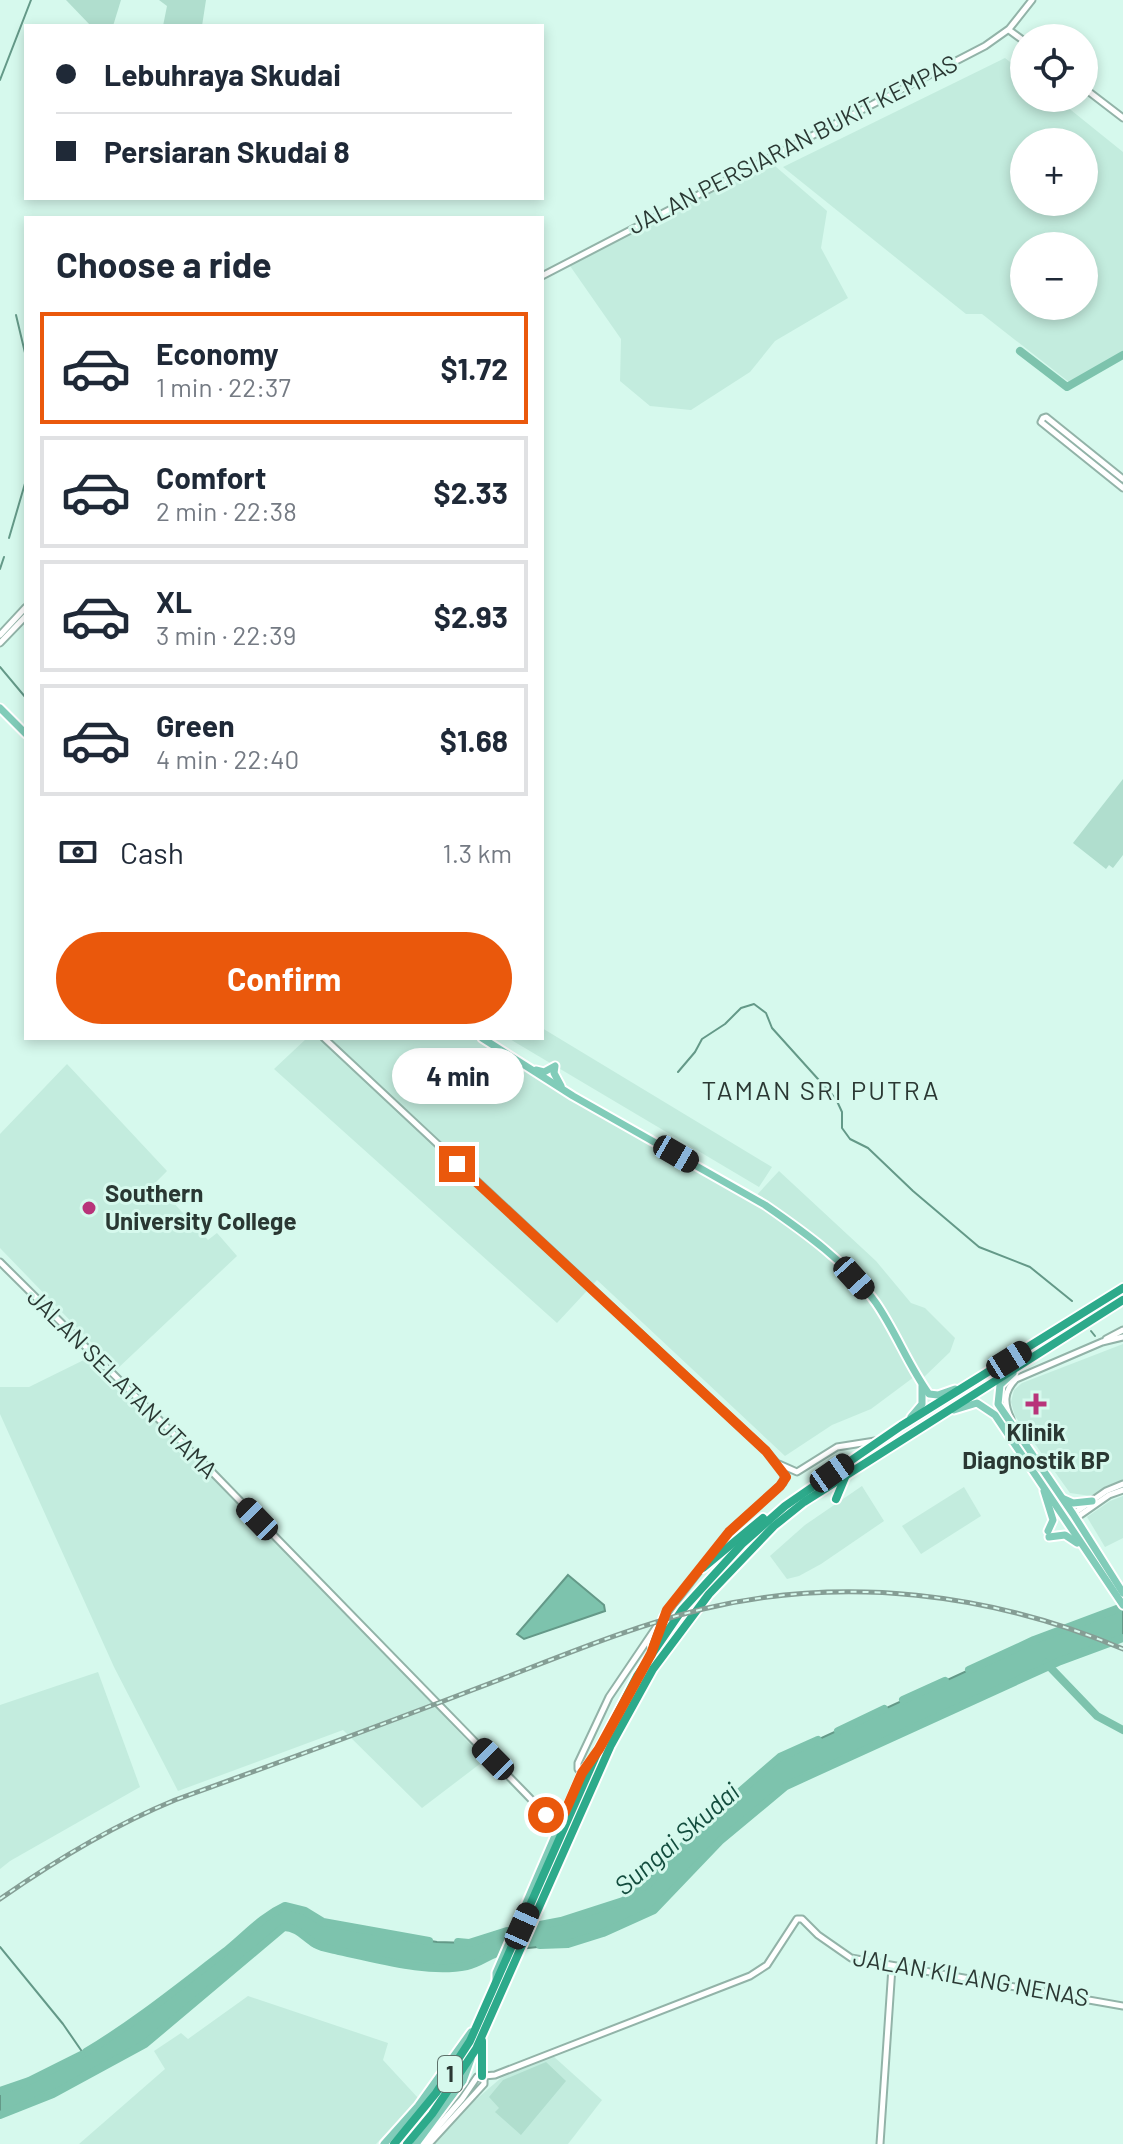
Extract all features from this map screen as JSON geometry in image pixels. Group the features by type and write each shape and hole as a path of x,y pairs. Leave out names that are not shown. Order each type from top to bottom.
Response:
{"highway":[{"name":"1","path":"394,2144 417,2125 472,2057 511,1973 533,1903 599,1749 651,1654 682,1610 742,1544 785,1506 879,1440 1123,1288"},
{"name":"1","path":"407,2144 479,2021 498,1973 631,1706 681,1629 709,1594 774,1526 846,1474 1121,1301"},
{"path":"836,1499 846,1474"},
{"path":"703,1568 762,1518 785,1506"},
{"path":"651,1654 664,1617"},
{"path":"482,2037 483,2080"}],"main road":[{"path":"0,701 18,726"},
{"path":"0,708 24,732"},
{"path":"485,1040 573,1096 765,1205 818,1245 873,1299 929,1394 934,1396 965,1386"},
{"path":"513,1057 540,1071 548,1071 555,1066 556,1080 573,1096"},
{"path":"1039,1351 1004,1380 997,1392 998,1404 1074,1516 1122,1600"},
{"path":"901,1426 920,1408 923,1394 921,1383"},
{"path":"927,1422 970,1404 982,1404 995,1415 1122,1600"},
{"path":"1040,1482 1053,1520 1049,1534 1070,1537 1095,1562"},
{"path":"1062,1498 1073,1503 1092,1501"},
{"path":"533,1903 554,1837 582,1773 599,1749"},
{"path":"384,2144 418,2106 479,2021"},
{"path":"416,2144 463,2081 472,2057"}],"street":[{"name":"JALAN PERSIARAN BUKIT KEMPAS","path":"544,275 985,46 1009,29 1032,0"},
{"path":"1098,99 1123,118"},
{"path":"1123,479 1044,419 1123,488"},
{"path":"0,635 24,609"},
{"path":"0,643 24,618"},
{"path":"325,1041 785,1473 783,1483 729,1532 664,1617 602,1711 578,1763 582,1773"},
{"name":"JALAN SELATAN UTAMA","path":"0,1262 213,1473 546,1815 554,1837"},
{"path":"1019,1435 1006,1402 1012,1383 1022,1375 1102,1342 1123,1330"},
{"path":"1102,1342 1123,1337"},
{"path":"775,1461 797,1472 837,1447 879,1440"},
{"path":"1074,1516 1092,1501 1123,1487"},
{"path":"1074,1516 1123,1487"},
{"path":"546,1815 559,1816 565,1812"},
{"name":"JALAN KILANG NENAS","path":"483,2080 750,1976 767,1965 797,1919 802,1919 843,1955 892,1967 1123,2006"},
{"path":"880,2144 892,1967"},
{"path":"426,2144 477,2077 483,2080"},
{"path":"474,2082 477,2087 483,2080"},
{"path":"426,2144 483,2080"}],"shaded area":[{"path":"66,0 121,0 114,24 89,24"},
{"path":"159,0 206,0 202,24 163,24 167,6"},
{"path":"1005,58 1010,62 1010,112 1073,112 1093,128 1010,128 1010,216 1098,216 1098,132 1123,152 1123,352 1069,382 982,314 966,314 783,167"},
{"path":"775,166 827,211 821,248 848,298 775,341 750,372 691,410 650,406 620,381 621,339 568,263 698,195"},
{"path":"1123,779 1123,855 1113,868 1109,865 1106,869 1073,843"},
{"path":"544,1029 772,1167 759,1187 511,1040 544,1040"},
{"path":"305,1040 477,1040 766,1210 798,1233 843,1271 883,1317 914,1377 871,1409 832,1425 785,1456 597,1280 557,1323 274,1069"},
{"name":"Southern University College","path":"67,1064 167,1171 155,1183 208,1240 217,1233 237,1256 117,1369 0,1248 0,1134"},
{"path":"779,1171 876,1261 911,1303 925,1308 955,1338 950,1352 923,1378 855,1274 754,1198"},
{"path":"1123,1344 1123,1480 1091,1496 1070,1493 1015,1416 1011,1402 1014,1390 1022,1383"},
{"path":"98,1353 215,1472 485,1760 422,1808 343,1730 178,1791 114,1667 0,1414 0,1387 29,1387"},
{"path":"862,1486 884,1521 821,1564 787,1579 770,1556 805,1525"},
{"path":"964,1487 981,1516 921,1554 902,1526"},
{"path":"1123,1496 1123,1538 1105,1547 1087,1517"},
{"path":"568,1575 604,1605 605,1611 524,1639 517,1634"},
{"path":"1123,1606 1123,1638 1058,1662 786,1786 720,1841 654,1910 603,1933 568,1944 497,1951 468,1966 440,1968 407,1965 318,1946 293,1927 284,1927 145,2044 53,2094 0,2115 0,2091 58,2067 109,2037 208,1965 254,1926 285,1906 305,1911 323,1922 356,1929 437,1942 469,1943 496,1932 561,1921 623,1901 649,1883 705,1822 780,1757 1034,1640"},
{"path":"98,1672 140,1787 0,1869 0,1705"},
{"path":"248,1996 388,2043 383,2060 419,2099 376,2144 79,2144 165,2069 154,2051 181,2033 188,2039"},
{"path":"552,2055 602,2100 568,2144 434,2144 445,2126 501,2078"},
{"path":"546,2062 566,2081 521,2135 495,2112 499,2108 489,2097 503,2080"}],"waterway":[{"path":"0,80 31,0"},
{"path":"16,315 24,349"},
{"path":"1020,351 1067,387 1123,355"},
{"path":"9,538 24,487"},
{"path":"0,569 4,557"},
{"path":"0,667 24,696"},
{"path":"678,1072 702,1039 725,1024 741,1008 754,1004 766,1013 772,1028 836,1099 842,1112 842,1128 850,1139 868,1148 979,1247 1030,1267 1072,1301"},
{"path":"1091,1331 1095,1336"},
{"path":"969,1670 1034,1640 1122,1607"},
{"path":"540,1945 568,1944 603,1933 654,1910 720,1841 786,1786 1058,1662 1123,1638"},
{"path":"1046,1663 1097,1716 1123,1730"},
{"path":"903,1700 945,1681"},
{"path":"838,1731 884,1709"},
{"name":"Sungai Skudai","path":"540,1925 623,1901 649,1883 705,1822 780,1757 818,1740"},
{"path":"86,2052 158,2003 261,1921 285,1906 305,1911 323,1922 429,1941"},
{"path":"0,2115 53,2094 145,2044 284,1927 324,1947 420,1967 467,1966 507,1950"},
{"path":"458,1942 469,1943 507,1931"},
{"path":"0,1947 83,2053"},
{"path":"0,2091 29,2081 81,2055"}],"railway":[{"path":"0,1899 85,1845 175,1800 616,1635 703,1609 810,1593 916,1595 1022,1614 1123,1649"}],"place":[{"name":"Southern University College","path":"89,1208"},
{"name":"Klinik Diagnostik BP","path":"1036,1404"}],"district":[{"name":"TAMAN SRI PUTRA","path":"821,1091"}],"route":[{"path":"457,1164 766,1451 786,1477 729,1532 667,1610 651,1654 599,1749 582,1773 565,1812 559,1816 546,1815"}]}
